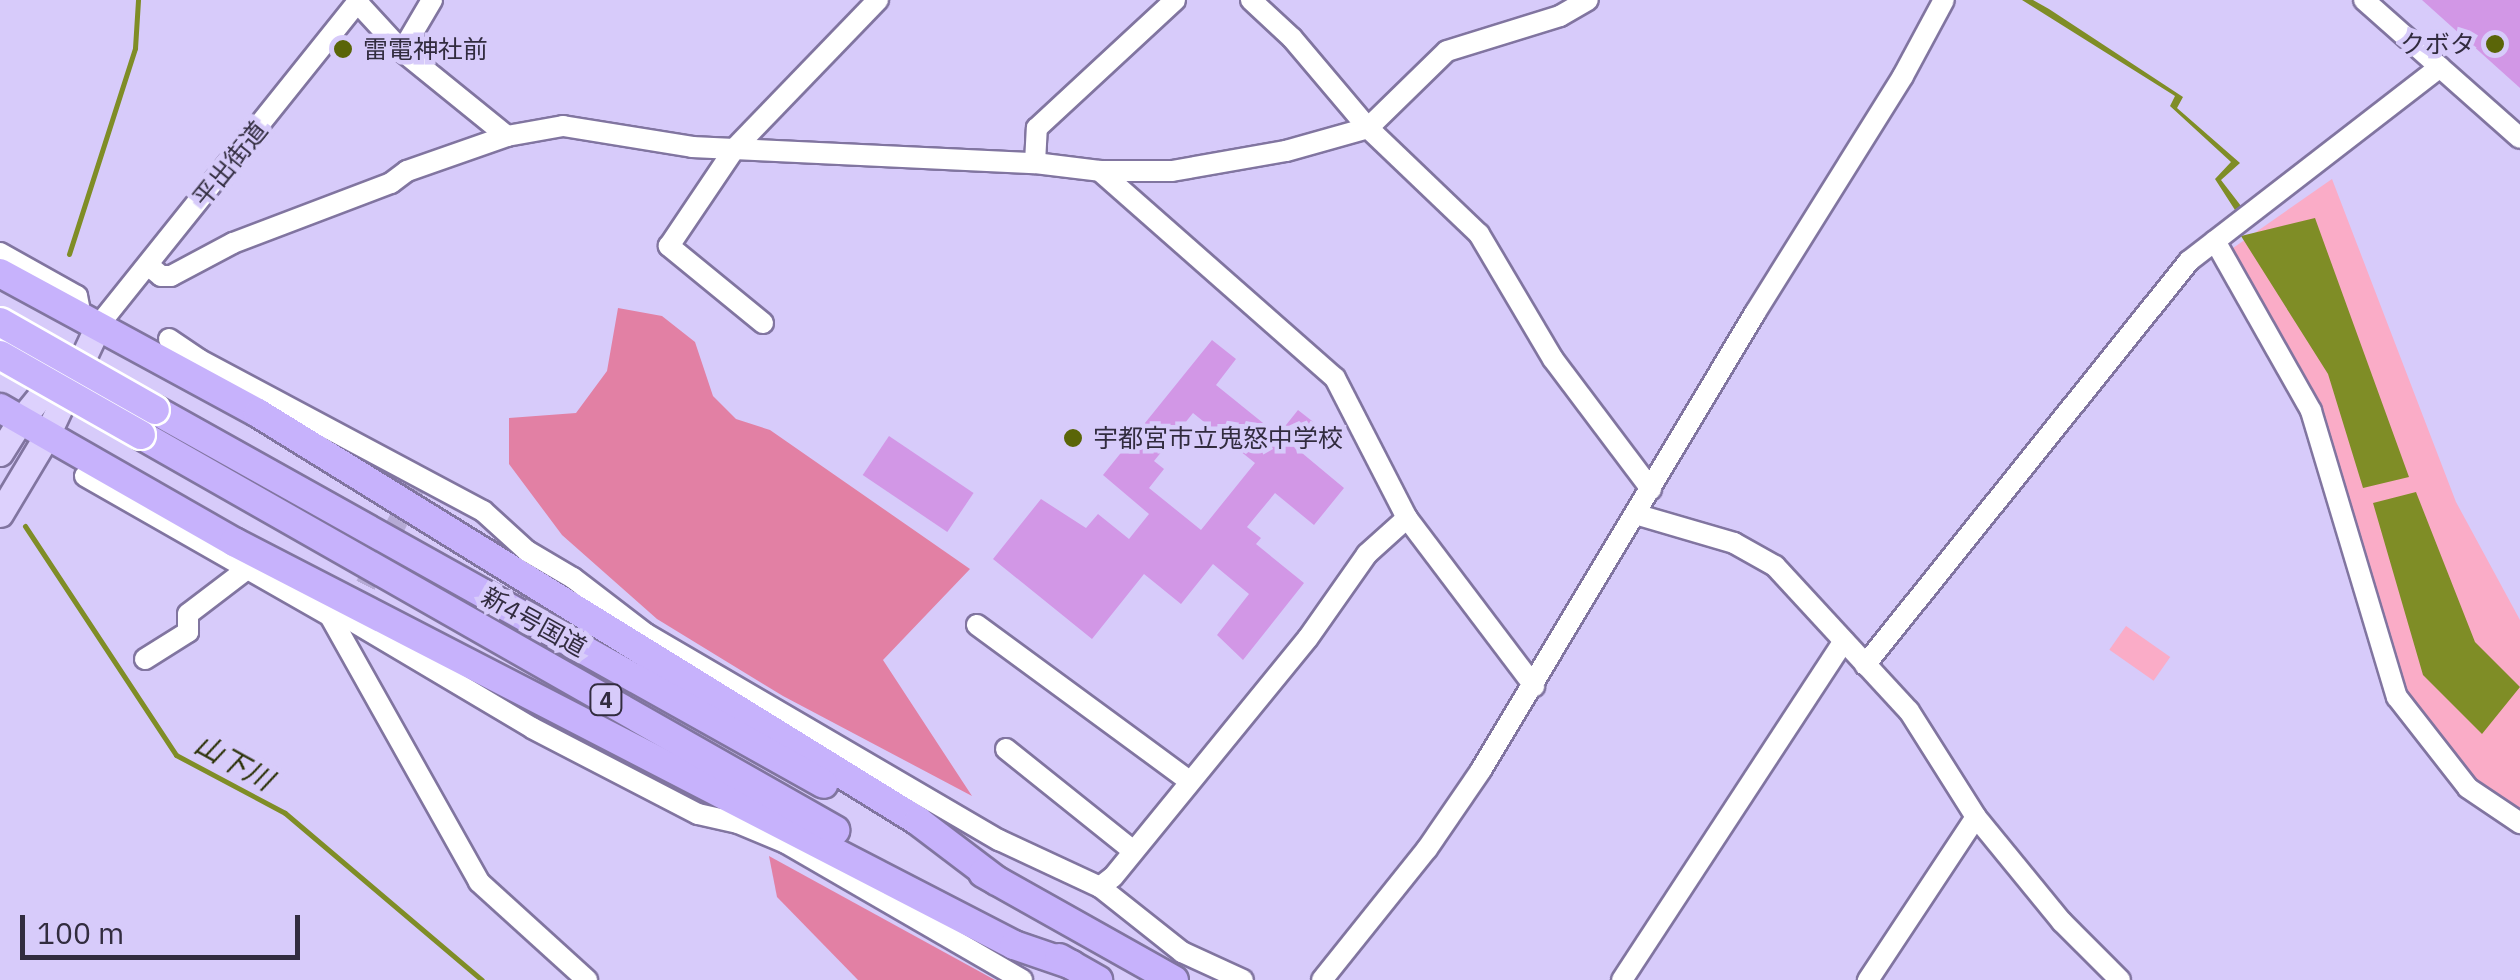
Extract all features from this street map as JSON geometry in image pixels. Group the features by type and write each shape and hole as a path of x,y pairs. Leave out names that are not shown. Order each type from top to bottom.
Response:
{"highway":[{"path":"0,273 258,414 918,821 997,881"},
{"name":"新4号国道","path":"0,322 1174,980"},
{"name":"新4号国道","path":"0,355 1068,973 1098,980"},
{"path":"10,414 234,542 1068,973"}],"main road":[{"path":"0,453 10,414 90,321"},
{"path":"0,514 46,437 90,321"}],"street":[{"path":"402,51 432,0"},
{"path":"763,323 669,246 735,148 878,0"},
{"path":"1035,164 1037,128 1175,0"},
{"path":"1250,0 1292,38 1368,128 1479,234 1553,359 1651,489"},
{"path":"148,265 161,276 171,276 234,243 390,183 407,171 507,136 582,127 657,143 1100,171 1172,170 1313,146 1368,128 1447,51 1560,16 1588,0"},
{"path":"1322,980 1427,850 1534,686 1903,76 1944,0"},
{"path":"2364,0 2520,138"},
{"path":"358,1 402,51 507,136"},
{"name":"平出街道","path":"90,321 148,265 358,1"},
{"path":"1865,665 2189,261 2440,67"},
{"path":"1100,171 1335,378 1407,518 1534,686"},
{"path":"2215,241 2310,411 2398,697 2468,788 2520,823"},
{"path":"0,253 77,296 90,321"},
{"path":"169,339 416,484 484,511 527,552 708,671 1000,840 1100,887 1182,952 1244,980"},
{"path":"85,476 330,616 345,619 532,728 698,814 738,823 786,844 1022,980"},
{"path":"1635,514 1758,554 1775,566 1909,711 1976,817 2039,896 2120,980"},
{"path":"1100,887 1113,877 1308,638 1367,554 1407,518"},
{"path":"145,658 188,632 188,614 246,569"},
{"path":"345,619 479,882 587,980"},
{"path":"977,624 1189,781"},
{"path":"1622,980 1844,641"},
{"path":"1006,749 1132,850"},
{"path":"1868,980 1976,817"}],"shaded area":[{"path":"2022,0 2033,0 2049,9 2183,97 2177,108 2240,163 2221,180 2241,206 2235,210 2215,179 2231,162 2170,106 2175,96"},
{"path":"2332,179 2456,502 2520,620 2520,822 2482,799 2396,692 2311,411 2223,255"},
{"path":"2315,218 2409,477 2363,488 2328,374 2241,236"},
{"path":"618,308 662,316 695,342 713,396 736,419 770,430 970,569 883,660 972,796 783,696 657,619 562,535 509,464 509,418 576,413 607,371"},
{"path":"2416,492 2475,642 2520,687 2482,734 2423,675 2373,503"},
{"path":"2126,626 2170,657 2154,681 2109,650"},
{"path":"769,856 995,980 858,980 777,897"}],"building":[{"name":"クボタ","path":"2422,0 2520,0 2520,88"},
{"path":"1212,340 1236,359 1216,385 1278,435 1298,410 1321,428 1302,453 1344,488 1314,525 1275,493 1247,527 1261,538 1256,544 1304,583 1243,660 1217,635 1249,594 1213,564 1181,604 1144,574 1092,639 993,559 1041,499 1086,528 1098,514 1129,539 1149,514 1103,475","holes":["1193,413 1255,463 1201,530 1149,488 1164,469 1154,461"]},
{"path":"889,436 974,493 947,532 863,475"}],"waterway":[{"name":"山下川","path":"69,254 135,48 138,0"},
{"name":"山下川","path":"25,526 176,755 285,813 482,980"}],"tunnel":[{"path":"352,612 414,489"}],"place":[{"name":"クボタ","path":"2495,44"},
{"name":"雷電神社前","path":"343,49"},
{"name":"宇都宮市立鬼怒中学校","path":"1073,438"}]}
